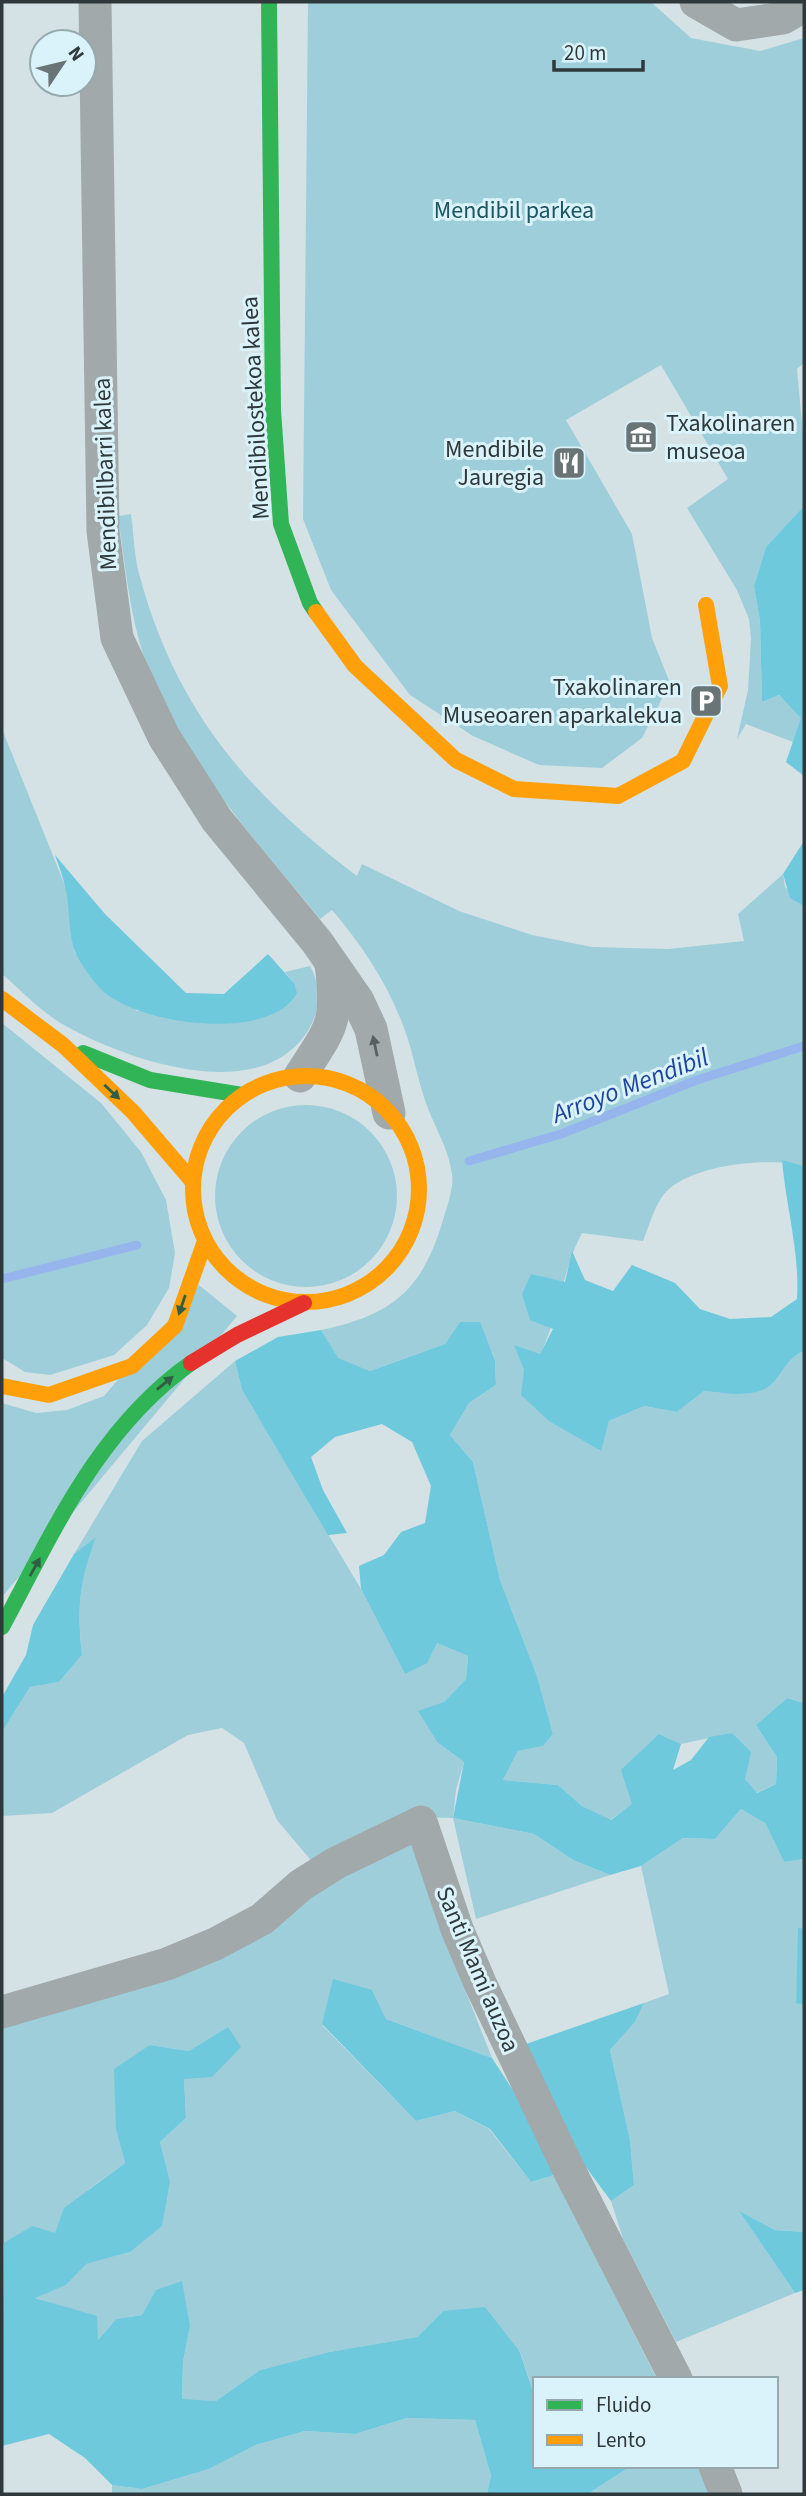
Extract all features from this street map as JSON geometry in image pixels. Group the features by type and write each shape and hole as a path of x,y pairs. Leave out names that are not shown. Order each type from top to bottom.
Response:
{"street":[{"name":"Mendibilbarri kalea","path":"95,2 103,531 117,638 164,737 217,820 317,942 358,1001 371,1029 389,1113"},
{"name":"Mendibilostekoa kalea","path":"269,2 273,410 281,523 310,603 355,666 456,760 514,789 618,796 682,761 720,686 706,605"},
{"path":"696,2 736,25 783,18 804,6"},
{"name":"Mendibilbarri kalea","path":"300,1076 332,1025 335,995 331,964"},
{"path":"2,999 63,1045 133,1112 192,1182"},
{"path":"63,1045 150,1080 242,1095"},
{"path":"300,1076 333,1079 364,1092 389,1113 410,1143 419,1179 416,1216 402,1251 376,1279 342,1298 304,1303 274,1299 246,1286 222,1266 205,1241 194,1212 192,1182 200,1148 217,1118 242,1095 270,1081 300,1076"},
{"path":"2,1386 49,1395 132,1366 175,1326 205,1241"},
{"path":"2,1626 90,1470 136,1409 167,1380 203,1356 304,1303"},
{"name":"Santi Mami auzoa","path":"2,2012 167,1964 215,1944 262,1919 301,1885 336,1863 421,1822 457,1929 480,1983 568,2168 675,2377"},
{"path":"716,2468 726,2494"}],"green space":[{"name":"Mendibil parkea","path":"308,2 651,2 691,38 760,51 804,38 804,363 797,369 804,446 804,506 766,547 754,586 760,621 762,702 779,695 802,718 793,742 746,724 737,739 748,690 751,639 749,619 737,590 687,508 728,479 661,365 566,420 632,534 652,638 670,683 642,738 602,768 539,765 473,736 410,695 331,590 303,519"},
{"path":"131,514 138,569 155,625 196,709 250,781 283,814 357,876 362,864 459,911 532,935 592,947 668,949 744,941 738,914 783,874 785,887 804,906 804,1166 771,1162 732,1165 712,1169 678,1182 662,1197 643,1241 582,1233 540,1355 515,1346 524,1370 600,1451 609,1421 644,1406 677,1412 704,1391 740,1394 759,1391 774,1382 790,1360 804,1351 804,1703 787,1698 756,1725 777,1757 776,1784 756,1793 745,1779 732,1733 681,1744 659,1734 633,1804 610,1820 582,1806 558,1785 503,1780 518,1751 543,1746 553,1734 537,1676 500,1580 473,1462 450,1435 469,1403 496,1385 495,1359 479,1322 460,1322 445,1344 370,1371 337,1358 321,1330 346,1324 385,1307 401,1296 414,1282 435,1244 448,1203 452,1180 450,1163 426,1104 404,1028 373,966 332,910 320,919 274,863 228,806 187,746 169,714 146,662 130,600 118,516"},
{"path":"2,729 66,888 75,953 137,1011 294,983 285,972 310,966 317,984 317,1010 305,1035 283,1056 255,1068 223,1072 153,1062 120,1051 64,1025 2,974"},
{"path":"2,1023 101,1103 141,1152 166,1200 175,1253 169,1288 147,1325 114,1355 50,1375 25,1372 2,1358"},
{"path":"306,1105 341,1112 357,1120 370,1132 382,1145 390,1161 397,1196 390,1231 382,1247 370,1260 357,1272 341,1280 306,1287 271,1280 255,1272 242,1260 230,1247 222,1231 215,1196 222,1161 230,1145 242,1132 255,1120 271,1112"},
{"path":"199,1285 237,1316 2,1597 2,1403 36,1413 67,1410 104,1396"},
{"path":"235,1361 242,1390 361,1589 405,1674 437,1643 468,1656 466,1679 444,1702 438,1743 464,1762 456,1790 453,1818 411,1817 314,1864 277,1820 244,1743 222,1728 188,1735 52,1813 2,1816 2,1732 30,1687 59,1682 82,1655 81,1596 95,1539 74,1554 142,1441"},
{"path":"741,1809 765,1823 784,1862 804,1859 804,1929 799,1927 796,2002 804,2005 804,2232 775,2230 740,2212 795,2293 676,2342 623,2239 611,2201 634,2185 630,2140 610,2050 635,2022 644,2003 669,1994 641,1866 683,1838 715,1839"},
{"path":"453,1818 534,1834 573,1860 610,1875 476,1919"},
{"path":"414,1842 457,1969 492,2058 386,2019 372,1990 322,2025 416,2121 455,2111 489,2129 531,2182 554,2175 656,2377 533,2377 533,2392 520,2351 443,2311 417,2337 329,2352 260,2370 216,2401 182,2400 183,2362 190,2326 156,2291 142,2315 116,2319 97,2341 64,2308 34,2297 66,2285 85,2264 130,2252 170,2181 160,2142 186,2118 184,2079 228,2028 189,2051 150,2045 116,2130 125,2163 89,2189 55,2234 4,2243 2,2248 2,2026"},
{"path":"407,2418 475,2420 491,2476 487,2494 112,2494 112,2485 142,2489 209,2469 256,2445 305,2431 355,2434"},
{"path":"628,2468 700,2468 709,2494 588,2494"}],"shaded area":[{"path":"804,506 804,776 786,762 801,718 779,695 762,702 760,621 754,586 766,547"},
{"path":"804,841 804,906 790,898 783,874"},
{"path":"55,855 105,914 186,993 224,994 268,954 294,983 297,993 282,1009 259,1019 230,1023 167,1019 114,999 94,982 76,954 65,886"},
{"path":"782,1160 804,1166 804,1351 790,1360 774,1382 767,1388 750,1393 704,1391 677,1412 644,1406 609,1421 601,1451 549,1421 521,1395 524,1370 514,1345 540,1354 553,1329 530,1320 522,1294 531,1274 565,1282 572,1251 585,1280 613,1291 632,1265 675,1283 700,1309 730,1319 771,1317 797,1299 795,1247"},
{"path":"460,1322 480,1322 495,1360 496,1385 469,1403 450,1435 473,1462 500,1580 537,1676 553,1734 543,1746 518,1751 503,1780 558,1785 582,1806 611,1820 632,1804 621,1770 659,1734 681,1744 673,1770 691,1760 709,1737 732,1733 751,1752 745,1779 757,1793 776,1784 777,1757 756,1725 787,1698 804,1703 804,1859 784,1862 765,1823 741,1809 715,1839 683,1838 641,1866 610,1875 573,1860 534,1834 453,1818 464,1762 438,1743 418,1711 444,1702 466,1679 468,1656 437,1643 427,1663 405,1674 361,1589 359,1566 384,1555 401,1532 425,1523 431,1486 412,1442 382,1424 335,1437 311,1457 323,1490 347,1533 328,1535 242,1390 235,1361 278,1337 321,1330 338,1358 370,1371 445,1344"},
{"path":"96,1537 81,1595 82,1655 59,1682 30,1687 2,1732 2,1697 26,1655 33,1625 74,1554"},
{"path":"798,1927 804,1929 804,2005 796,2003"},
{"path":"333,1979 372,1990 386,2019 492,2058 523,2106 554,2175 531,2182 490,2129 455,2111 416,2121 322,2024"},
{"path":"644,2003 635,2022 610,2050 630,2140 634,2185 611,2201 583,2163 526,2044"},
{"path":"228,2027 241,2047 212,2077 184,2079 186,2118 160,2142 170,2181 162,2226 130,2252 86,2264 66,2285 35,2298 97,2316 98,2340 116,2319 142,2315 156,2290 182,2281 190,2326 183,2362 182,2399 216,2401 260,2370 329,2352 417,2337 443,2311 485,2307 520,2352 533,2392 533,2468 628,2468 588,2494 487,2494 491,2476 475,2420 407,2418 355,2434 305,2431 256,2445 209,2469 142,2489 112,2485 85,2458 49,2434 2,2446 4,2243 32,2226 55,2233 64,2208 125,2163 116,2130 114,2069 150,2045 189,2051"},
{"path":"739,2211 775,2230 804,2232 804,2290 795,2293"}],"waterway":[{"name":"Arroyo Mendibil","path":"469,1161 561,1134 697,1080 804,1046"},
{"name":"Arroyo Mendibil","path":"2,1279 137,1245"}],"traffic: fast":[{"path":"269,2 273,410 281,524 310,603 316,612"},
{"path":"83,1053 150,1080 242,1095"},
{"path":"2,1627 60,1518 104,1450 130,1418 159,1389 191,1363"}],"traffic: slow":[{"path":"316,612 355,666 456,760 514,789 618,796 683,761 720,686 706,605"},
{"path":"2,999 63,1045 133,1112 193,1182"},
{"path":"306,1076 328,1078 359,1089 386,1109 406,1136 417,1167 419,1189 417,1211 406,1242 386,1269 359,1289 328,1300 306,1302 284,1300 253,1289 226,1269 206,1242 195,1211 193,1189 195,1167 206,1136 226,1109 253,1089 284,1078 306,1076"},
{"path":"2,1386 49,1395 132,1366 175,1326 205,1241"}],"traffic: jam":[{"path":"191,1363 237,1335 304,1303"}],"place":[{"name":"Txakolinaren museoa","path":"641,437"},
{"name":"Mendibile Jauregia","path":"569,463"},
{"name":"Txakolinaren Museoaren aparkalekua","path":"706,701"}]}
